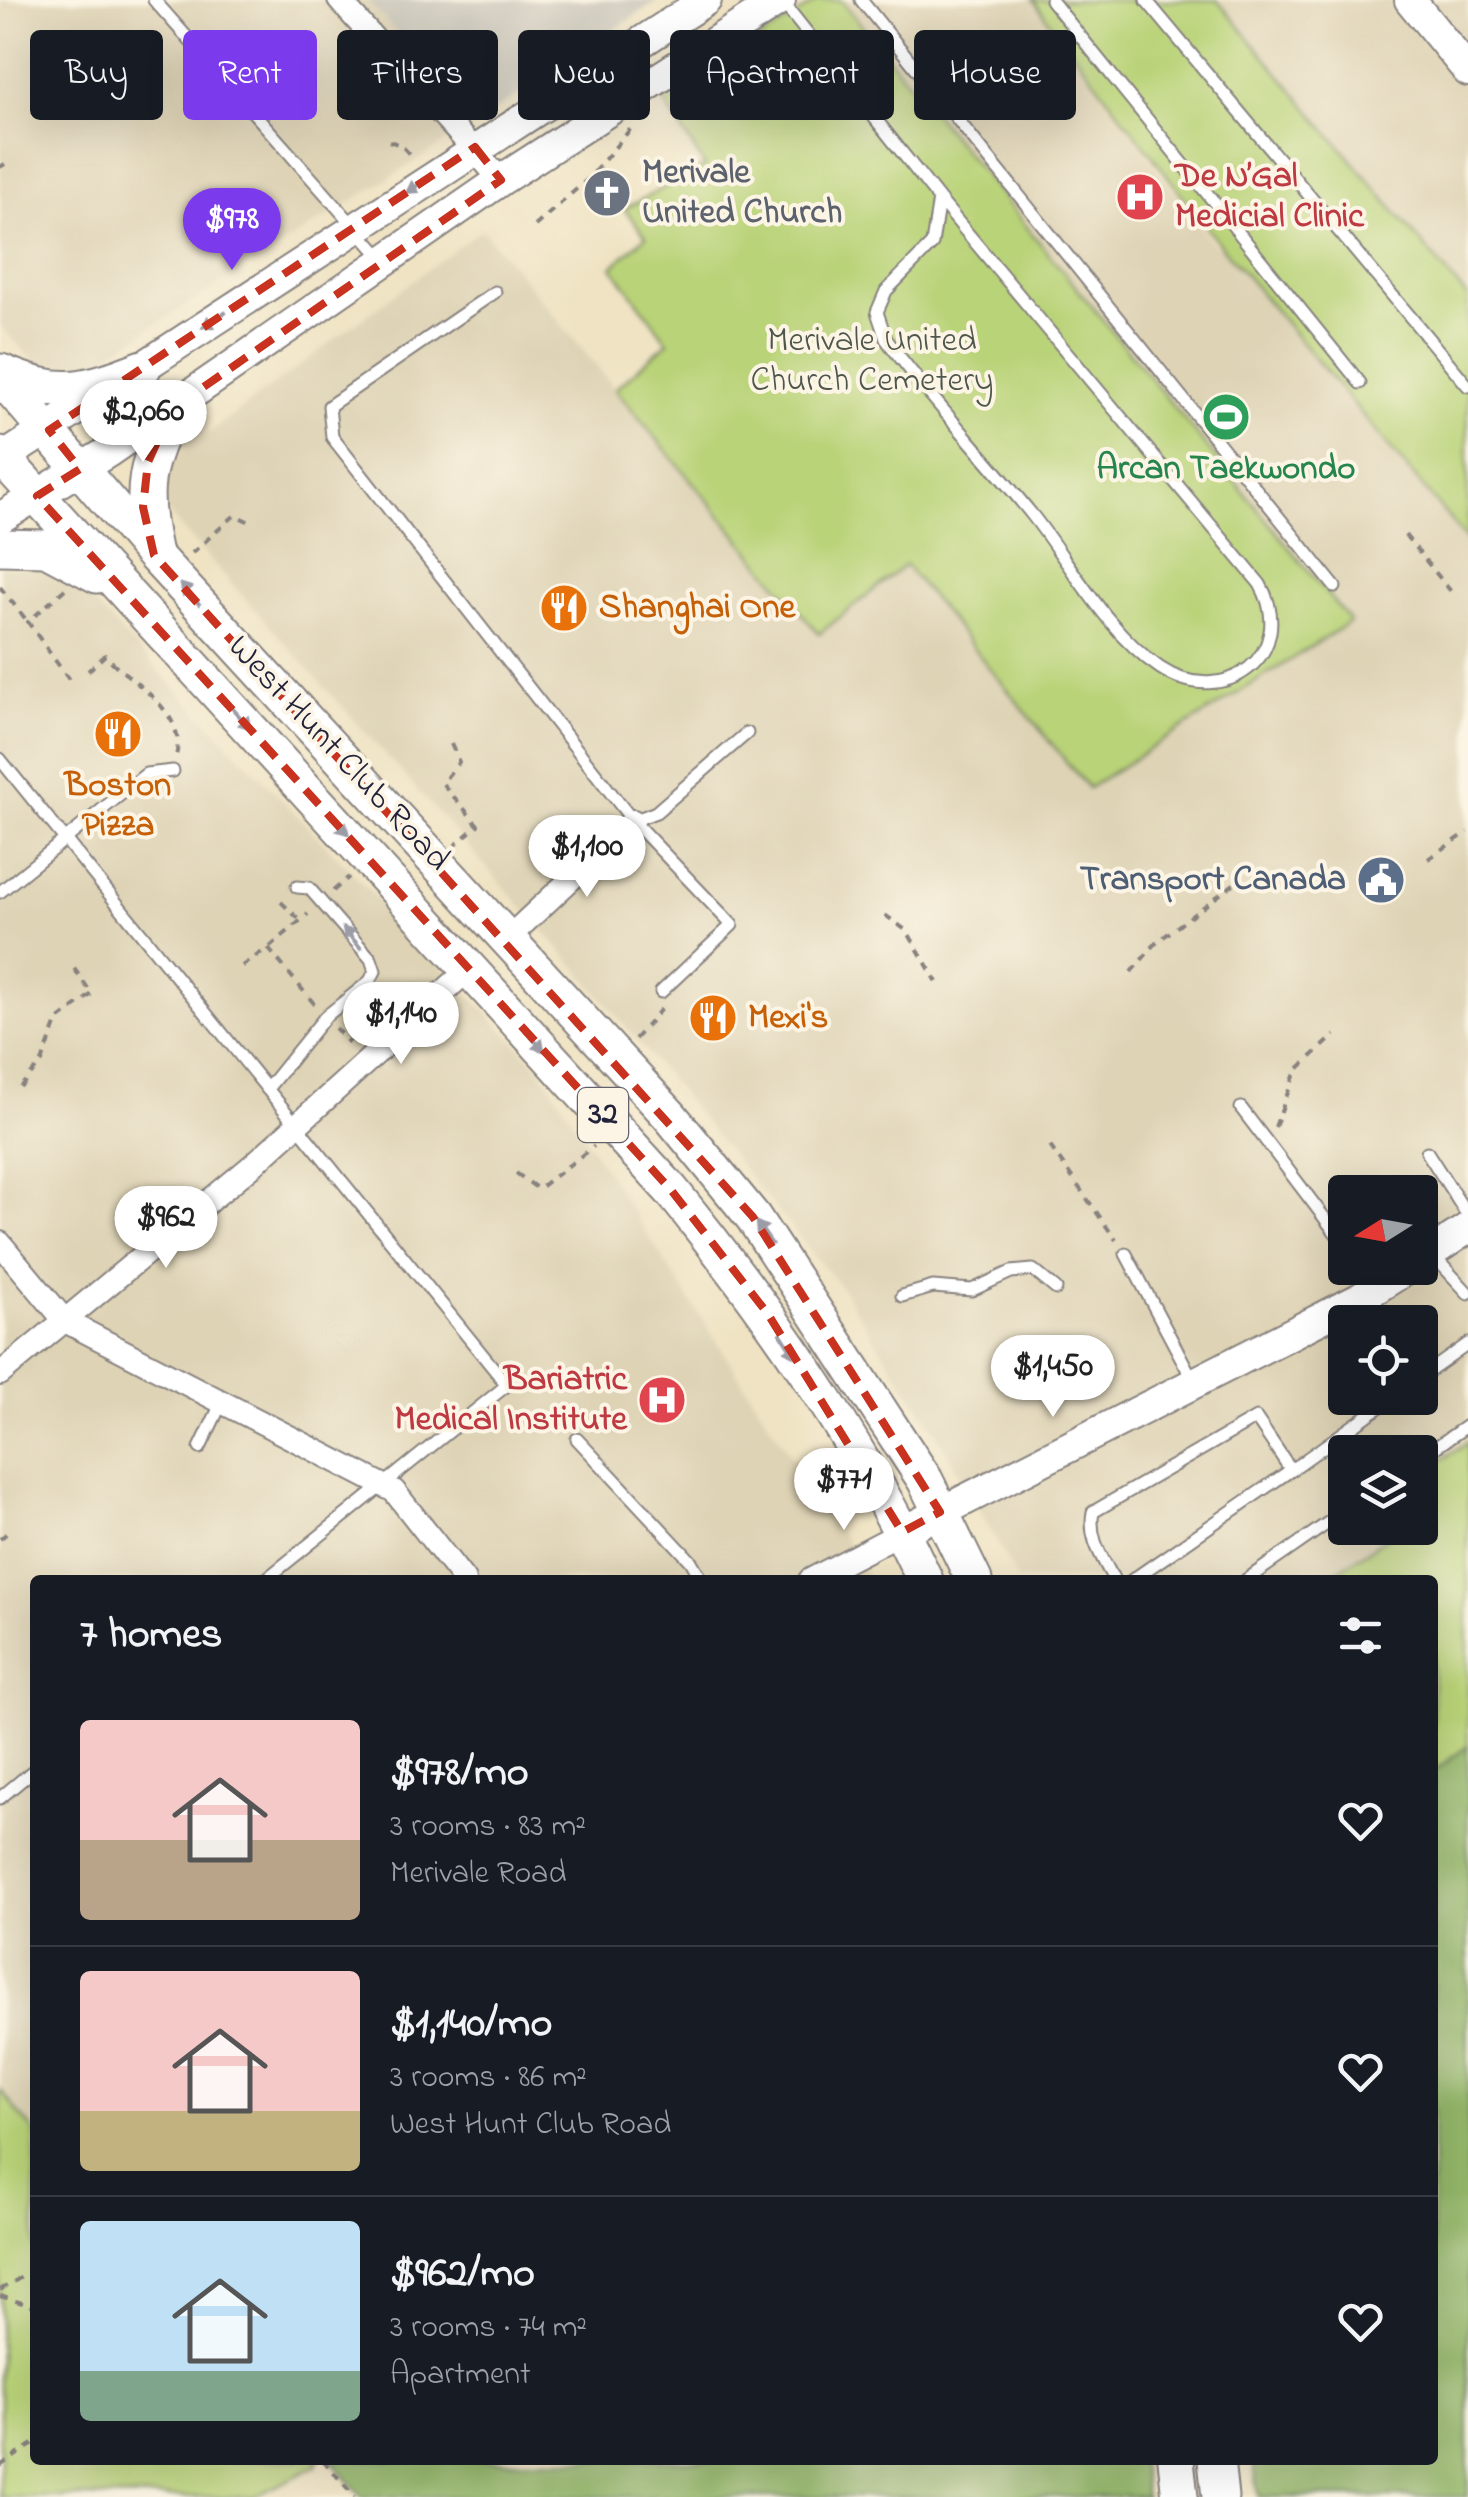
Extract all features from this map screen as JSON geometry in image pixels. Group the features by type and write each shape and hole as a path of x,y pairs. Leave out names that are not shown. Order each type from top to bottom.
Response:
{"main road":[{"path":"650,38 706,0"},
{"path":"650,91 780,0"},
{"path":"1410,0 1468,71"},
{"path":"1,458 519,120"},
{"path":"0,518 172,409 500,180 603,120"},
{"path":"0,374 59,391 86,390 143,368"},
{"name":"West Hunt Club Road","path":"0,374 154,555 670,1116 753,1217 851,1362 940,1512 972,1575"},
{"path":"154,555 142,490 148,462 172,409"},
{"name":"West Hunt Club Road","path":"1,458 670,1190 732,1266 847,1437 923,1575"},
{"path":"0,547 26,546 63,554 128,594"},
{"path":"470,968 507,939"},
{"path":"1438,1248 1468,1228"},
{"path":"902,1532 1194,1382 1356,1285"},
{"path":"1177,2465 1180,2497"},
{"path":"1217,2465 1220,2497"}],"street":[{"path":"339,0 475,147 500,180"},
{"path":"507,939 633,821"},
{"path":"0,1374 296,1126 470,968"},
{"path":"0,1243 65,1321 394,1491 460,1575"},
{"path":"820,1575 902,1532"}],"lane":[{"path":"154,0 385,261"},
{"path":"780,0 939,199 1260,584 1270,602 1272,630 1260,655 1236,679 1198,686 1163,670 1132,646 1030,513 886,340 877,312 886,291 932,244 939,199"},
{"path":"861,0 1335,587"},
{"path":"1051,0 1360,383"},
{"path":"1146,0 1468,386"},
{"path":"495,292 328,406 332,437 633,821 732,925 661,992"},
{"path":"633,821 656,812 746,733"},
{"path":"0,758 507,1384 379,1484 272,1575"},
{"path":"0,892 146,774 173,770"},
{"path":"267,1089 326,1017 370,981 376,971 309,888 296,887"},
{"path":"1241,1108 1328,1222"},
{"path":"1428,1152 1468,1216"},
{"path":"1126,1254 1194,1382"},
{"path":"902,1296 934,1287 972,1290 1010,1272 1034,1270 1056,1289"},
{"path":"1438,1272 1468,1293"},
{"path":"1438,1365 1468,1344"},
{"path":"200,1448 222,1402"},
{"path":"1139,1575 1368,1415"},
{"path":"1112,1575 1090,1528 1093,1512 1256,1418 1290,1470"},
{"path":"1438,1445 1468,1424"},
{"path":"577,1439 691,1561 699,1575"},
{"path":"1253,1575 1328,1522"},
{"path":"0,1798 30,1774"}],"path":[{"path":"535,226 621,144 634,120"},
{"path":"389,141 401,145 413,158"},
{"path":"192,553 236,515 252,523"},
{"path":"1405,535 1453,594"},
{"path":"28,622 70,585 58,578"},
{"path":"0,589 72,684"},
{"path":"88,671 105,655 166,714 181,739 173,770"},
{"path":"452,744 459,762 442,783 478,826 452,848"},
{"path":"1428,860 1468,832"},
{"path":"1131,972 1157,942 1235,883"},
{"path":"281,902 300,920"},
{"path":"885,915 907,931 937,982"},
{"path":"242,966 268,948 349,1043"},
{"path":"20,1087 42,1062 58,1020 92,994 73,967"},
{"path":"628,1046 661,1012 661,992"},
{"path":"1264,1137 1276,1126 1296,1071 1335,1035"},
{"path":"516,1173 538,1189 594,1146"},
{"path":"1050,1146 1126,1254"},
{"path":"0,1539 12,1529"},
{"path":"0,2293 30,2272"},
{"path":"0,2293 30,2305"},
{"path":"0,2466 30,2447"},
{"path":"327,2465 354,2497"}],"highlighted area":[{"path":"475,147 501,180 172,409 148,462 143,507 154,555 753,1217 940,1512 902,1532 768,1314 671,1190 37,496 80,469 49,430"}],"shaded area":[{"path":"0,0 367,0 394,30 337,30 337,120 478,122 88,367 36,364 0,325"},
{"path":"367,0 658,0 614,30 518,30 518,95 498,108 498,30 394,30"},
{"path":"841,0 1031,0 1053,30 914,30 914,89 894,65 894,30 866,30"},
{"path":"1217,0 1468,0 1468,298"},
{"path":"1076,60 1214,245 1221,246 1468,541 1468,1441 1438,1462 1438,1435 1328,1435 1328,1545 1376,1545 1331,1575 1015,1575 936,1432 842,1289 579,970 161,505 165,466 482,229 819,634 904,564 1087,787 1350,621 939,120 1076,120"},
{"path":"0,566 60,568 538,1066 868,1575 30,1575 30,2124 0,2088"}],"green space":[{"name":"Merivale United Church Cemetery","path":"819,0 841,0 866,30 773,30"},
{"path":"1033,0 1217,0 1468,298 1468,541 1221,246 1076,56 1076,30 1056,30"},
{"name":"Merivale United Church Cemetery","path":"894,65 914,89 914,120 939,120 1350,622 1088,788 905,565 819,634 615,389 668,342 612,267 646,236 624,209 705,166 676,120 894,120"},
{"path":"1468,1442 1468,1746 1438,1768 1438,1575 1331,1575 1376,1545 1438,1545 1438,1463"},
{"path":"1468,1746 1468,2497 1259,2497 1254,2465 1438,2465 1438,1768"},
{"path":"0,2090 30,2127 30,2465 316,2465 254,2497 0,2497"},
{"path":"335,2465 1142,2465 1145,2497 362,2497"}],"place":[{"name":"Merivale United Church","path":"607,193"},
{"name":"De N’Gal Medicial Clinic","path":"1140,197"},
{"name":"Arcan Taekwondo","path":"1226,417"},
{"name":"Shanghai One","path":"564,608"},
{"name":"Boston Pizza","path":"118,734"},
{"name":"Transport Canada","path":"1381,880"},
{"name":"Mexi's","path":"713,1018"},
{"name":"Bariatric Medical Institute","path":"662,1400"}]}
